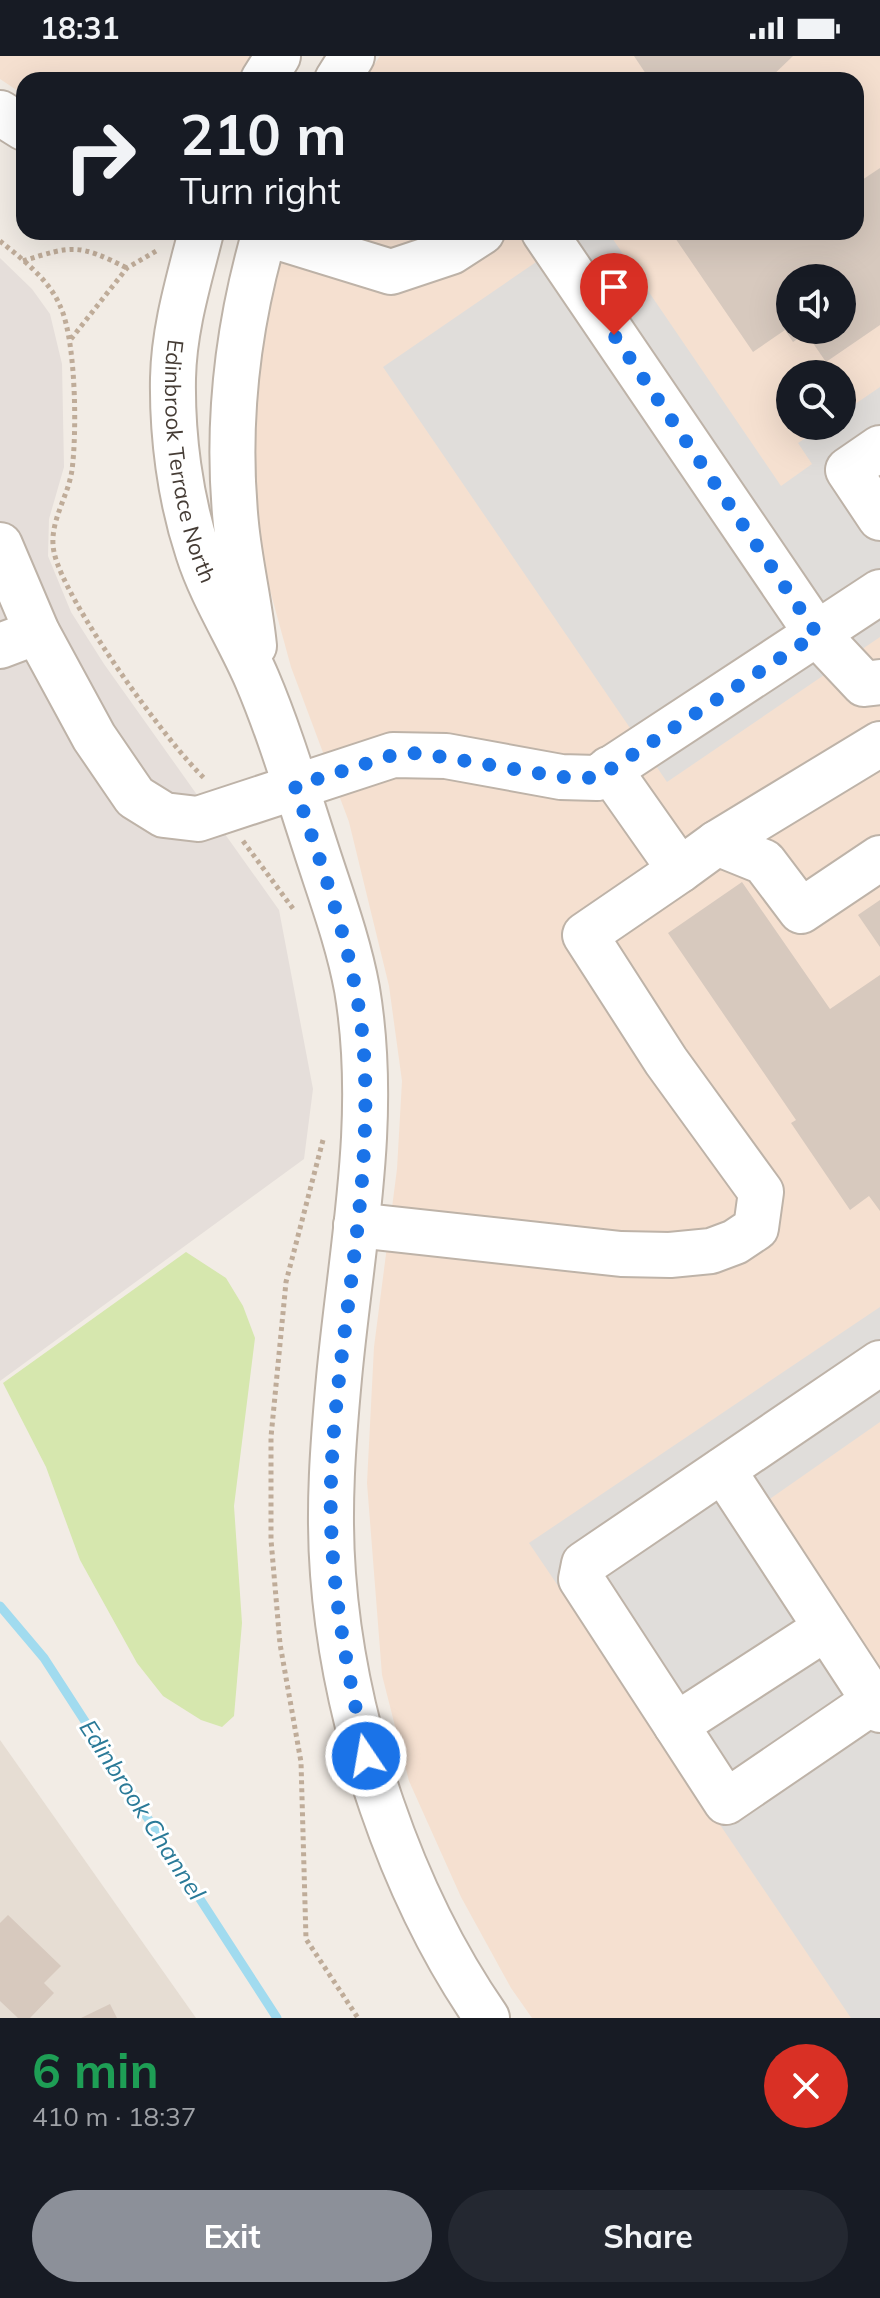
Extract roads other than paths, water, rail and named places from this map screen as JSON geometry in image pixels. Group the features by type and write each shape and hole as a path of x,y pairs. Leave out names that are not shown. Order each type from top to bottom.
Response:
{"street":[{"name":"Edinbrook Terrace North","path":"183,240 173,375 175,429 183,490 199,554 257,680 295,786 342,928 357,988 366,1108 331,1482 333,1574 345,1658 366,1756 392,1832 435,1931 487,2018"},
{"name":"Edinbrook Terrace North","path":"257,680 250,596 236,528 232,410 239,340 262,240"},
{"path":"289,240 391,272 455,240"},
{"path":"549,240 817,634 864,684 880,682"},
{"path":"880,448 848,470 880,518"},
{"path":"0,545 19,639 94,737 135,797 164,815 198,819 393,755 419,753 561,777 597,778 880,592"},
{"path":"356,1225 621,1254 670,1255 711,1251 735,1242 756,1228 761,1192 666,1061 585,935 717,843 880,744"},
{"path":"609,769 680,870"},
{"path":"717,843 764,862 801,911 880,858"},
{"path":"723,1470 877,1706 726,1802 581,1579 584,1564 880,1363"},
{"path":"676,1725 826,1628"}],"waterway":[{"name":"Edinbrook Channel","path":"0,1606 44,1658 277,2018"}]}
